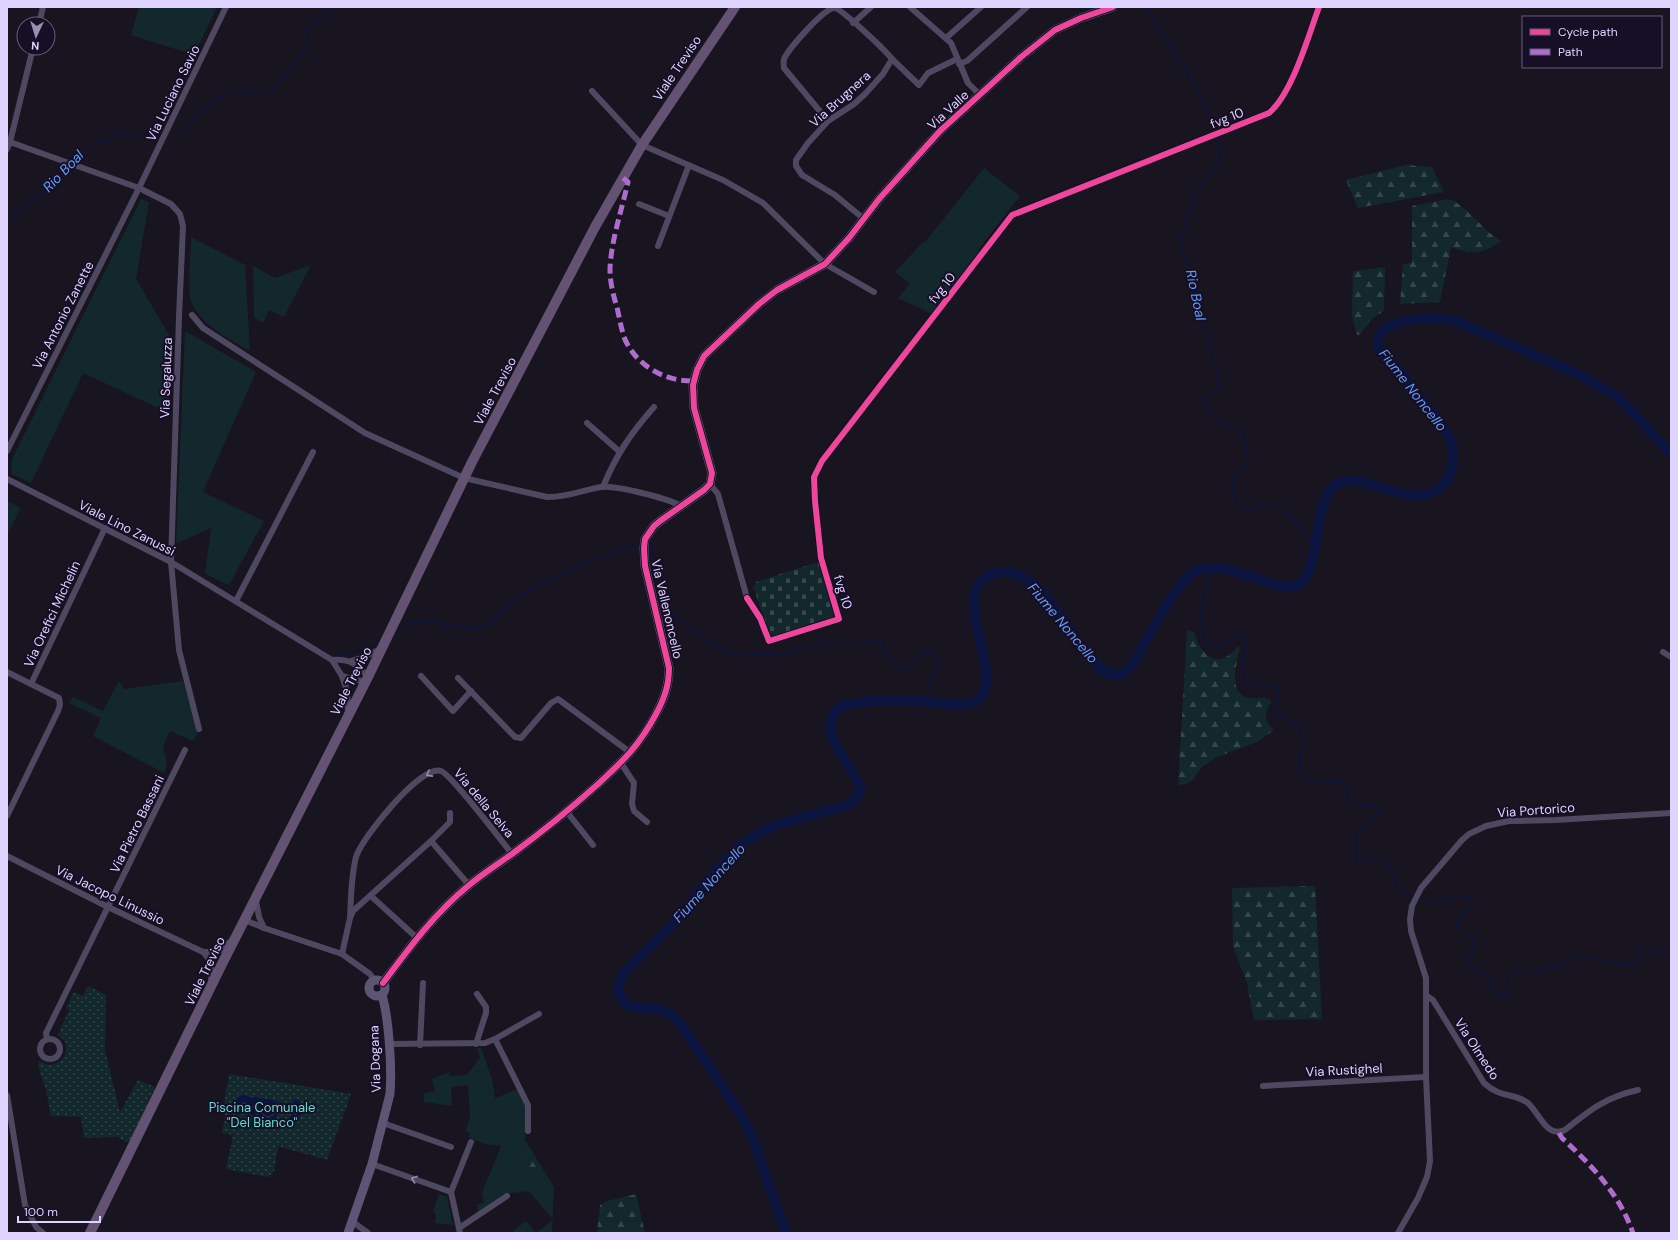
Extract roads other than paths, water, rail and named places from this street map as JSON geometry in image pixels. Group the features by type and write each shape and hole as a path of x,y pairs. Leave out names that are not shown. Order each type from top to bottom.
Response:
{"main road":[{"name":"Viale Treviso","path":"90,1233 223,962 367,679 464,478 595,227 642,145 735,7"}],"street":[{"name":"Via Luciano Savio","path":"139,188 226,7"},
{"path":"853,23 871,7"},
{"path":"910,7 951,43 968,83 980,95"},
{"path":"946,38 981,7"},
{"path":"828,121 784,68 783,62 788,51 830,8 834,8 842,12 853,23 875,40 919,85 928,73 958,62 967,61 1027,7"},
{"name":"Via Valle","path":"825,264 849,238 879,199 940,132 1012,64 1055,30 1081,18 1112,7"},
{"path":"7,149 30,56"},
{"name":"Via Brugnera","path":"864,219 834,195 802,175 796,166 796,160 828,121 854,104 865,94 883,74 892,59"},
{"path":"592,91 642,145 723,180 763,203 825,264 874,292"},
{"name":"Via Segaluzza","path":"9,142 139,188 171,204 180,214 184,226 179,317 171,562 180,650 199,729"},
{"path":"658,246 689,166"},
{"name":"Via Antonio Zanette","path":"7,451 139,188"},
{"path":"639,204 669,216"},
{"path":"747,598 718,494 710,484 712,473 694,408 693,385 704,356 765,299 777,290 825,264"},
{"path":"192,315 204,328 365,433 464,478 528,494 558,498 603,487 632,491 667,500 682,507"},
{"path":"603,487 611,466 634,430 654,407"},
{"path":"587,423 620,452"},
{"path":"236,600 313,452"},
{"name":"Viale Lino Zanussi","path":"7,479 171,562 236,600 332,660 342,676 347,691 348,716"},
{"name":"Via Vallenoncello","path":"379,982 441,911 468,886 567,812 621,763 636,747 667,691 669,680 666,650 645,566 645,539 654,526 682,507 710,484"},
{"name":"Via Orefici Michelin","path":"7,672 31,684 105,528"},
{"name":"Viale Lino Zanussi","path":"332,660 340,659 351,661 364,657 382,648"},
{"path":"1663,652 1671,656"},
{"path":"351,661 360,667 367,679"},
{"path":"342,676 367,679"},
{"path":"421,676 453,711 471,691"},
{"path":"458,678 515,737 521,738 551,703 558,699 631,753"},
{"path":"7,816 60,705 59,698 31,684"},
{"name":"Via Pietro Bassani","path":"46,1039 46,1032 185,750"},
{"path":"621,763 634,783 632,804 634,811 647,822"},
{"name":"Via della Selva","path":"342,954 350,918 356,856 364,841 392,804 415,783 428,774 438,770 443,771 512,854"},
{"path":"567,812 593,845"},
{"path":"350,918 353,911 450,822 450,813"},
{"name":"Via Portorico","path":"1427,996 1426,978 1411,932 1410,918 1421,888 1462,840 1469,834 1486,826 1509,821 1556,820 1671,813"},
{"path":"431,841 468,886"},
{"name":"Via Jacopo Linussio","path":"7,856 108,908 203,952"},
{"path":"370,896 417,938"},
{"path":"256,899 259,918 264,928"},
{"path":"245,920 264,928 342,954 379,982"},
{"path":"214,953 221,950 237,935"},
{"path":"203,952 219,955 223,962 218,963 209,959"},
{"path":"203,952 209,959 212,969 209,990"},
{"path":"379,982 371,984 370,992 374,995 382,994"},
{"name":"Via Dogana","path":"348,1233 372,1164 387,1107 391,1083 385,1004 382,994 385,988 379,982"},
{"path":"420,1045 423,983"},
{"path":"476,994 486,1007 486,1013 476,1044"},
{"path":"1398,1233 1428,1177 1430,1161 1426,1077 1427,996"},
{"name":"Via Olmedo","path":"1427,996 1434,1000 1484,1083 1496,1093 1528,1103 1553,1131 1559,1132 1565,1130 1602,1102 1625,1093 1638,1090"},
{"path":"389,1044 476,1044 495,1039 539,1014"},
{"path":"495,1039 528,1105 528,1131"},
{"name":"Via Rustighel","path":"1263,1086 1426,1077"},
{"path":"7,1095 25,1205 36,1227 43,1233"},
{"path":"383,1123 451,1147"},
{"path":"470,1142 451,1192 460,1230 507,1196"},
{"path":"372,1164 451,1192"},
{"path":"353,1222 368,1233"}],"water":[{"path":"238,1094 279,1101 276,1119 235,1112"},
{"path":"295,1099 301,1102 299,1109 302,1113 293,1124 288,1121 294,1109 292,1103"}],"waterway":[{"name":"Rio Boal","path":"177,130 183,129 226,91 259,94 272,91 304,51 309,27 338,7"},
{"name":"Rio Boal","path":"1145,7 1200,93 1212,120 1220,153 1213,172 1197,190 1180,240 1185,258 1196,285 1196,307 1210,345 1212,358 1219,372 1218,388 1204,399 1210,411 1218,421 1239,430 1245,439 1248,462 1235,477 1232,485 1236,505 1243,508 1253,508 1257,504 1270,504 1277,507 1289,516 1315,544"},
{"name":"Rio Boal","path":"70,162 91,144 105,141 122,132 147,136"},
{"name":"Rio Boal","path":"7,220 46,191 67,165"},
{"name":"Fiume Noncello","path":"786,1233 753,1139 741,1115 706,1061 675,1017 662,1010 630,1006 623,1002 619,992 619,983 624,972 692,903 698,891 737,847 763,831 779,824 848,805 857,797 860,786 836,745 831,732 832,717 840,708 849,704 884,700 962,705 978,700 985,688 986,673 975,615 974,598 979,584 984,579 993,574 1003,572 1021,576 1037,588 1052,605 1092,660 1105,672 1118,675 1125,672 1134,662 1170,600 1179,587 1194,572 1208,568 1222,569 1238,572 1281,586 1293,586 1302,582 1308,573 1312,560 1325,499 1332,488 1342,482 1353,481 1364,482 1397,493 1420,495 1431,493 1438,489 1444,484 1450,474 1453,456 1452,446 1448,436 1440,422 1412,389 1400,371 1384,356 1378,344 1378,336 1383,330 1397,323 1413,320 1433,318 1456,321 1578,374 1615,395 1671,454"},
{"path":"395,631 406,623 431,622 475,629 492,623 512,601 525,594 536,585 571,570 584,562 613,554 619,550 637,544"},
{"path":"649,545 652,549 664,608 692,630 720,648 741,656 757,654 779,655 798,648 823,643 866,644 874,640 880,640 884,642 884,650 887,656 904,670 909,667 922,653 931,653 938,657 938,664 931,682 928,701"},
{"path":"1205,568 1207,584 1200,615 1203,635 1208,643 1218,649 1233,636 1240,634 1244,635 1247,643 1242,664 1243,677 1251,684 1270,686 1278,691 1278,698 1271,712 1293,722 1298,726 1302,741 1300,758 1302,773 1308,779 1318,783 1324,784 1342,782 1350,800 1356,804 1376,807 1379,810 1377,815 1357,833 1355,852 1356,862 1371,857 1381,858 1386,861 1389,865 1397,888 1414,897"},
{"path":"339,656 374,646"},
{"path":"1417,899 1432,902 1464,896 1471,898 1472,904 1460,917 1456,926 1472,938 1473,947 1469,964 1483,973 1493,990 1499,995 1509,992 1509,976 1515,971 1524,969 1536,973 1544,968 1558,966 1576,957 1596,958 1624,965 1633,965 1637,962 1640,951 1644,949 1671,958"}],"park label":[{"name":"Piscina Comunale \"Del Bianco\"","path":"262,1114"}]}
